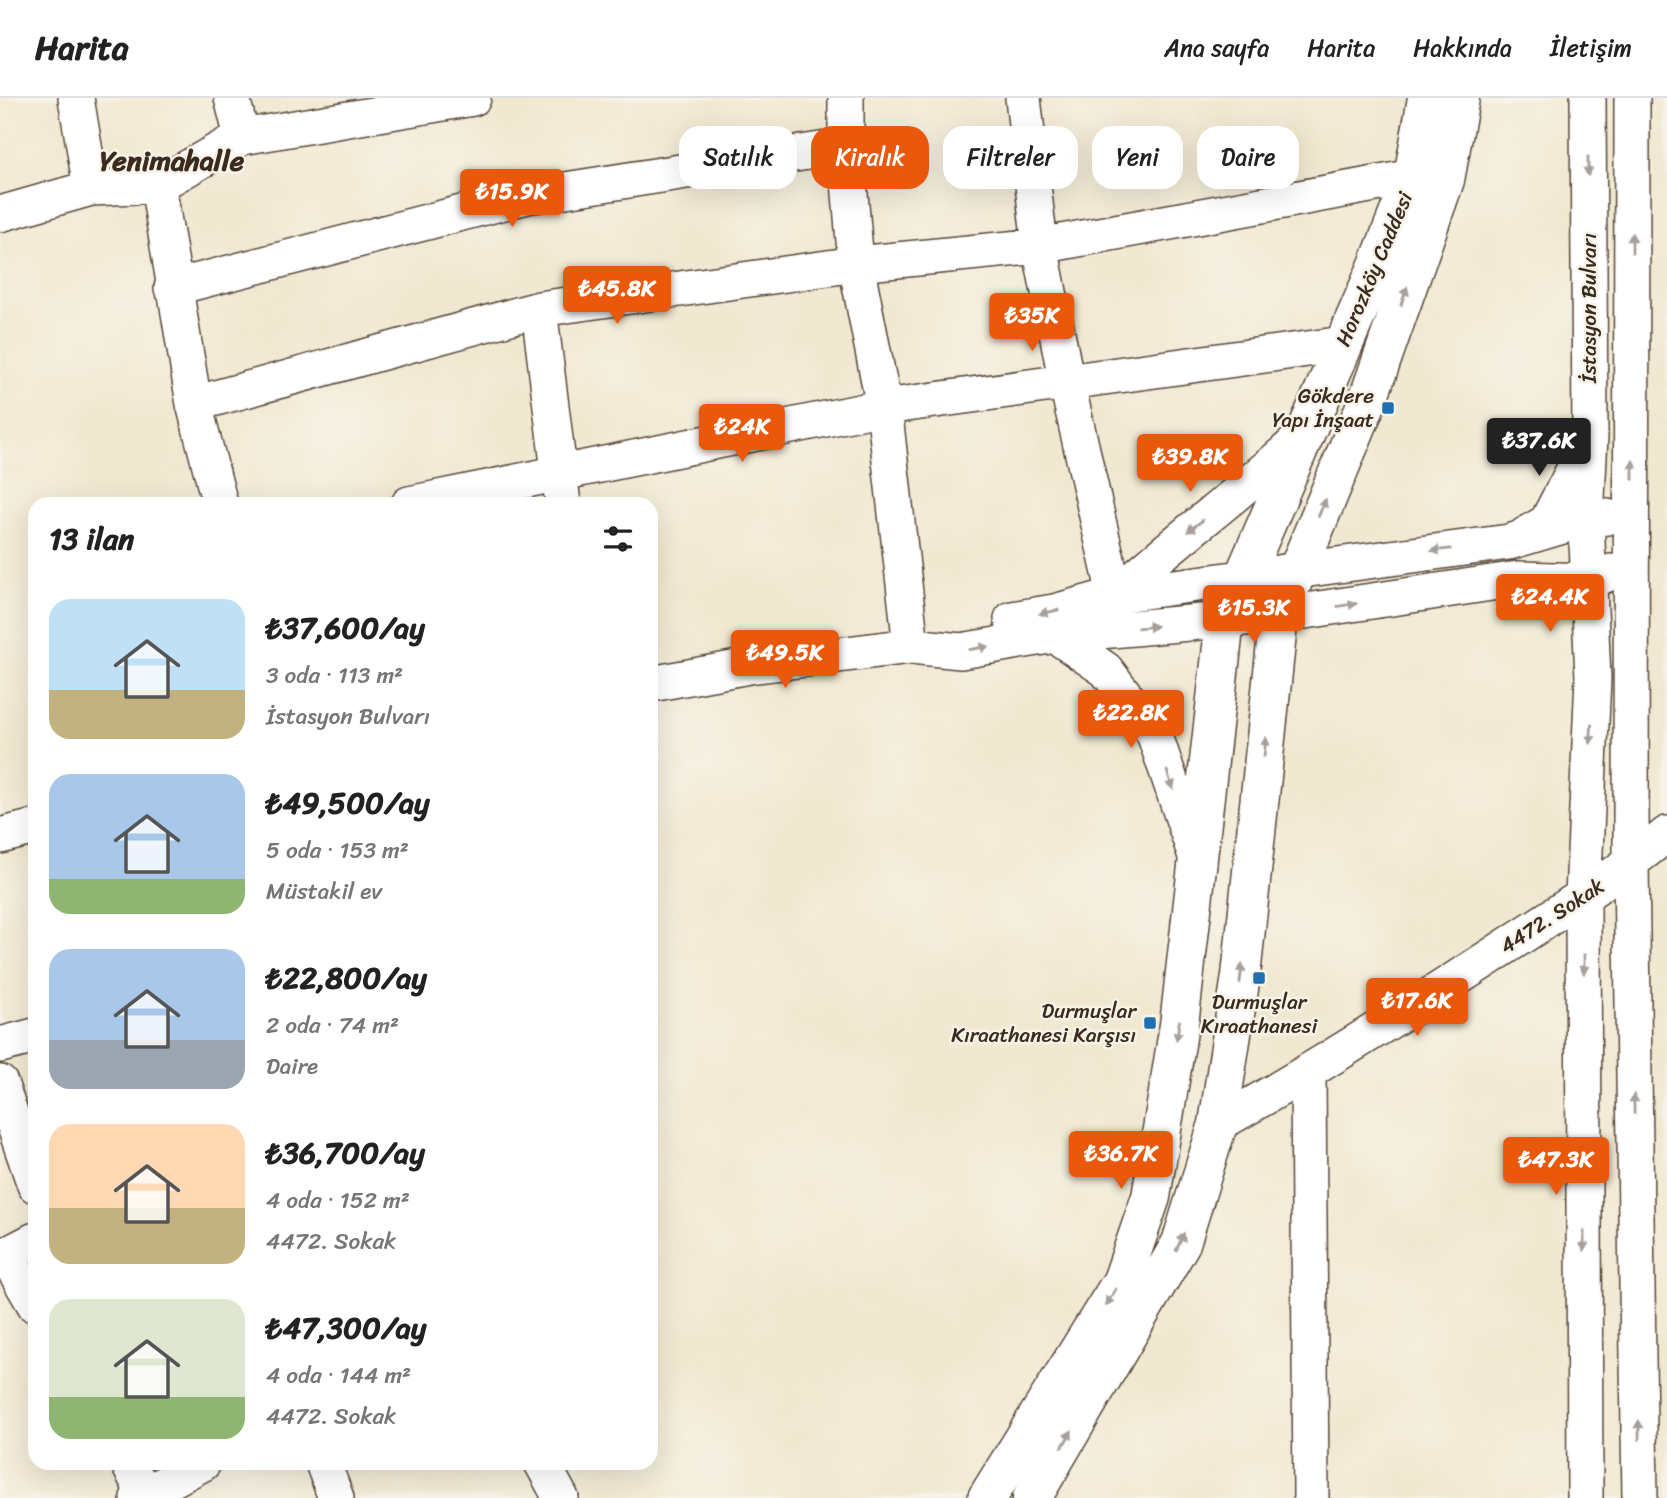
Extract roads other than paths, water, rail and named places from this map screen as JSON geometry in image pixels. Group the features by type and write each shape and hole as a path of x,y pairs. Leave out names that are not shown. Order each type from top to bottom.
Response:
{"main road":[{"name":"Horozköy Caddesi","path":"987,1498 1122,1281 1151,1197 1179,1025 1225,620 1413,177 1427,98"},
{"path":"1032,1498 1181,1243 1218,1124 1241,976 1279,615 1372,388 1445,180 1460,98"}],"street":[{"path":"76,98 91,188"},
{"path":"232,98 242,137"},
{"path":"0,214 91,188 158,185 242,137 472,98"},
{"path":"846,98 846,126"},
{"path":"1023,98 1040,246 1067,384 1115,594"},
{"name":"İstasyon Bulvarı","path":"1585,1498 1583,896 1593,678 1592,581 1587,519 1590,436 1588,98"},
{"name":"İstasyon Bulvarı","path":"1632,98 1631,864 1640,1498"},
{"path":"173,288 527,196 811,151"},
{"path":"194,404 539,309 856,264 1040,246 1413,177"},
{"path":"158,185 194,404 218,497"},
{"path":"850,189 856,264 884,407 911,646"},
{"path":"539,309 561,488"},
{"path":"476,497 561,488 884,407 1344,344"},
{"path":"1115,594 1172,543 1264,473 1304,435"},
{"path":"1508,542 1537,530 1547,522 1590,436"},
{"path":"658,683 749,666 911,646 961,651 1055,635 1279,615 1518,579 1592,581 1620,568 1633,539 1623,522 1605,516 1508,542 1115,594 1054,612 955,628 911,646"},
{"path":"1518,579 1559,598 1583,637 1593,678"},
{"path":"1055,635 1106,670 1154,733 1199,866"},
{"path":"0,836 28,829"},
{"name":"4472. Sokak","path":"1218,1124 1308,1074 1631,864 1667,834"},
{"path":"0,1045 28,1039"},
{"path":"1308,1074 1311,1498"},
{"path":"0,1083 28,1165"},
{"path":"14,1251 28,1287"},
{"path":"131,1470 144,1496 190,1470"},
{"path":"325,1470 335,1498"}],"place":[{"name":"Gökdere Yapı İnşaat","path":"1388,408"},
{"name":"Durmuşlar Kıraathanesi","path":"1259,978"},
{"name":"Durmuşlar Kıraathanesi Karşısı","path":"1150,1023"}],"district":[{"name":"Yenimahalle","path":"172,160"}]}
